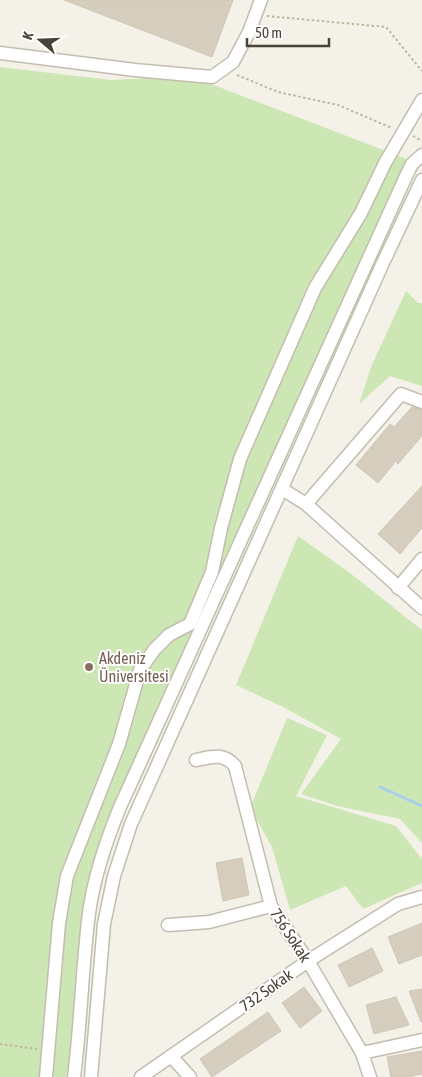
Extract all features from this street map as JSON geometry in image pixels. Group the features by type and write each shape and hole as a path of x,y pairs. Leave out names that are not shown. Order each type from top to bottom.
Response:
{"street":[{"path":"0,53 135,70 212,77 234,62 249,32 261,0"},
{"path":"46,1077 59,923 67,876 119,744 140,670 154,650 169,635 190,624 212,572 230,490 240,459 315,288 361,213 385,163 422,100"},
{"path":"74,1077 89,913 109,834 258,499 398,192 412,164 422,155"},
{"path":"92,1077 104,924 121,851 140,802 422,180"},
{"path":"306,504 401,394 422,402"},
{"path":"282,489 306,504 422,608"},
{"path":"398,588 422,559"},
{"name":"756 Sokak","path":"196,760 216,755 231,761 235,766 271,906 308,960 362,1052 370,1077"},
{"name":"732 Sokak","path":"141,1077 308,960 398,904 422,897"},
{"path":"168,925 209,922 271,906"},
{"path":"362,1052 422,1040"},
{"path":"172,1056 190,1077"}],"path":[{"path":"255,16 314,19 386,27 422,71"},
{"path":"224,70 278,92 338,105 422,140"},
{"path":"0,1044 49,1050"}],"green space":[{"name":"Akdeniz Üniversitesi","path":"0,67 111,80 190,76 407,159 101,836 86,894 66,1077 0,1077"},
{"path":"406,291 418,303 422,303 422,386 390,376 359,404 371,367"},
{"path":"298,536 350,573 422,630 422,843 400,819 337,806 301,794 341,739 283,707 236,685"},
{"path":"287,718 327,735 296,796 396,826 422,859 422,883 363,909 346,886 290,910 272,847 250,808"}],"building":[{"path":"64,0 233,0 212,57"},
{"path":"412,407 422,410 422,436 398,464 396,461 378,483 356,465 390,424 394,427"},
{"path":"422,486 422,528 400,554 378,534"},
{"path":"242,858 249,895 223,901 216,863"},
{"path":"422,923 422,955 399,964 388,937"},
{"path":"372,948 383,971 349,987 338,965"},
{"path":"304,987 322,1011 300,1028 282,1003"},
{"path":"422,989 422,1022 421,1022 409,991"},
{"path":"396,997 409,1025 374,1034 366,1005"},
{"path":"268,1012 281,1031 212,1077 200,1059"},
{"path":"422,1051 422,1074 408,1077 391,1077 387,1057"}],"waterway":[{"path":"380,787 422,806"}],"place":[{"name":"Akdeniz Üniversitesi","path":"89,667"}]}
